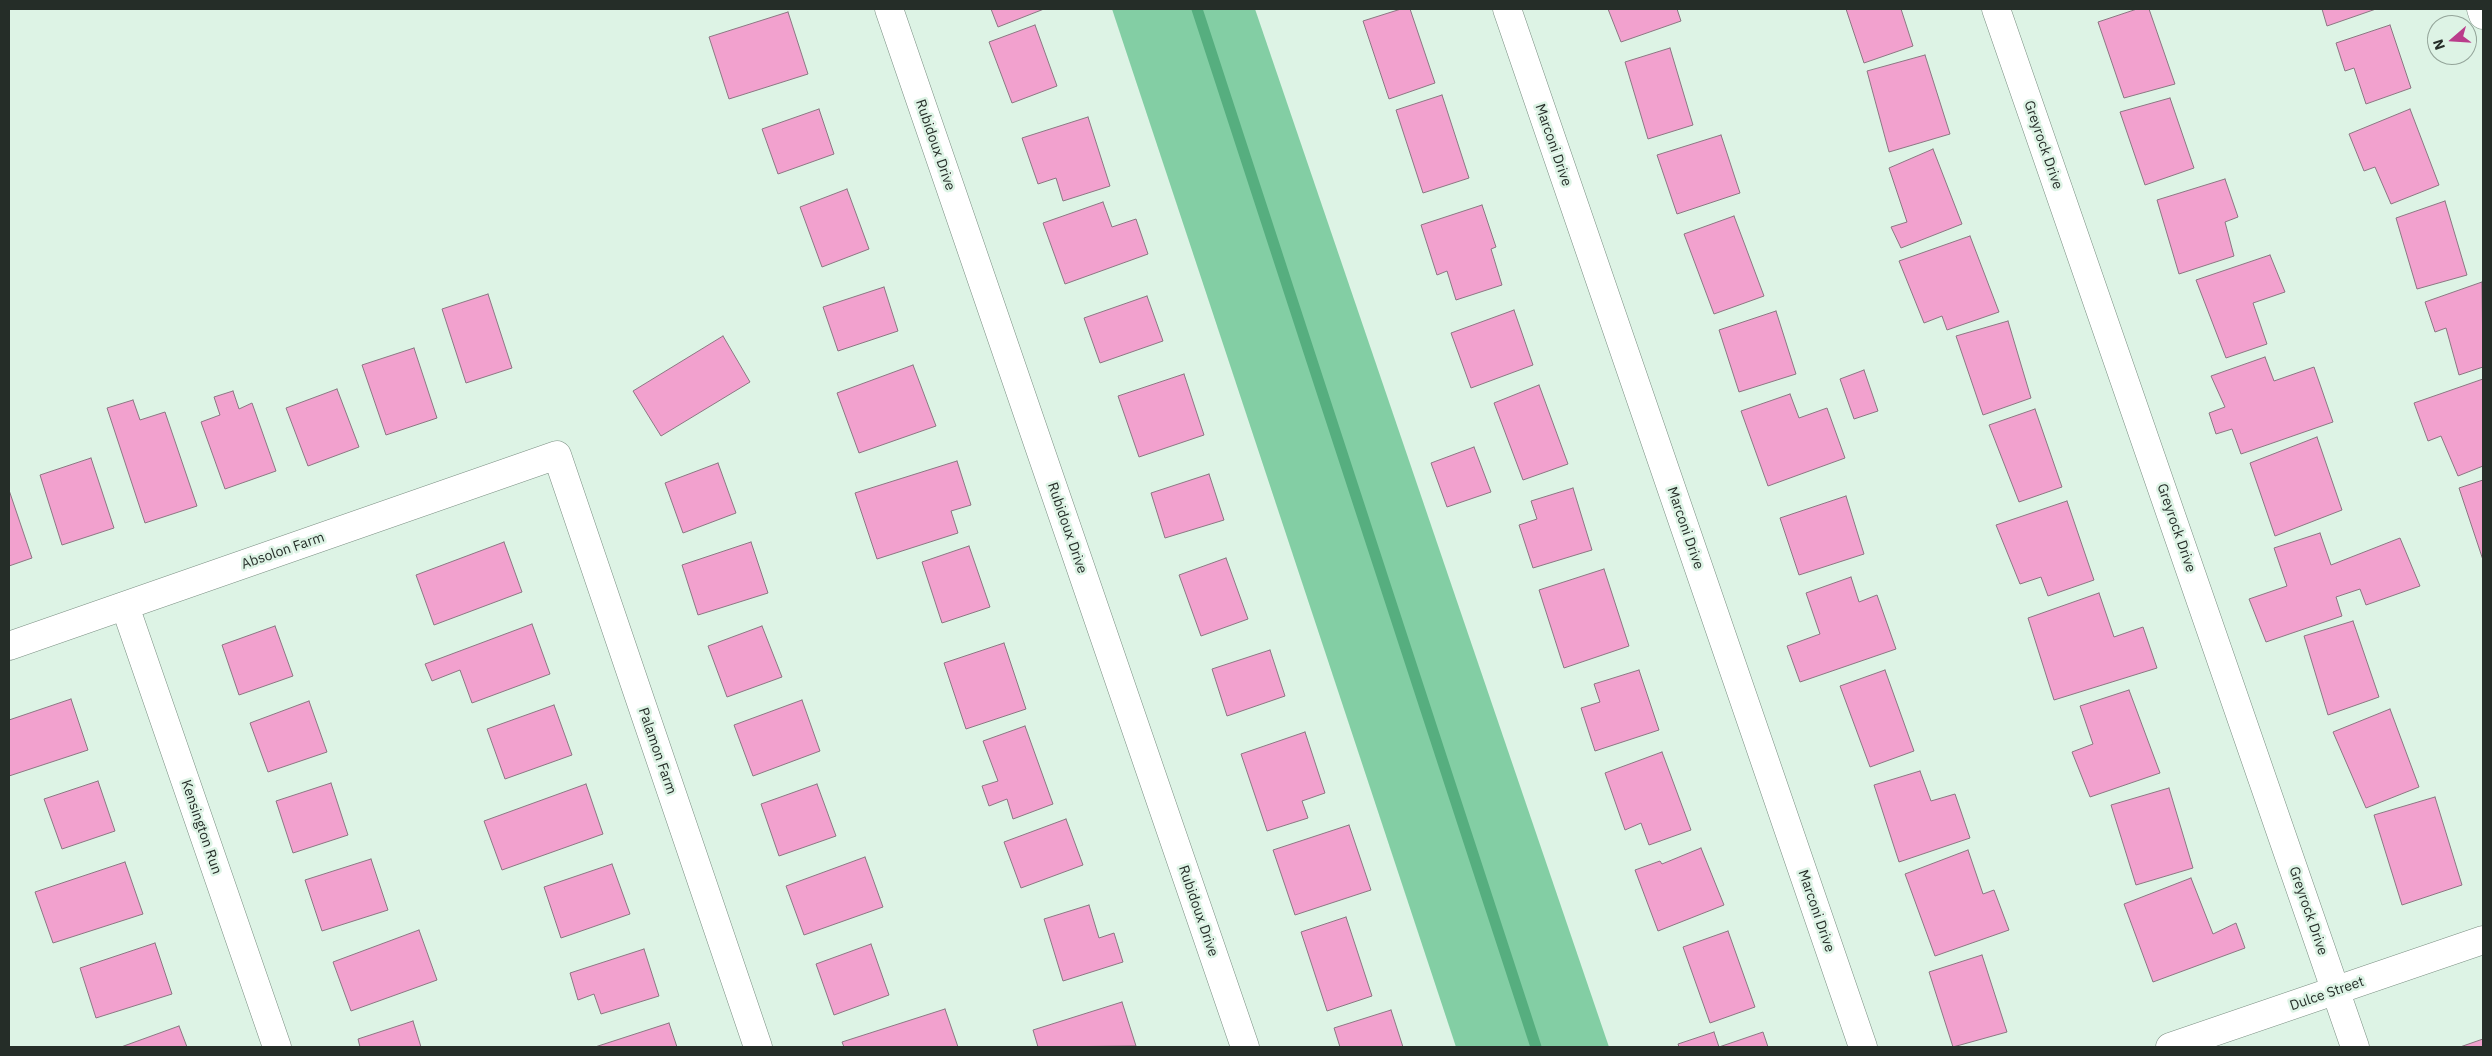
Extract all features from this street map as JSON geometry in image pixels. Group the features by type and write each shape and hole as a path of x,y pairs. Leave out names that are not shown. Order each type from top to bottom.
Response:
{"street":[{"name":"Rubidoux Drive","path":"889,9 1244,1047"},
{"name":"Marconi Drive","path":"1507,9 1863,1047"},
{"name":"Greyrock Drive","path":"1996,9 2355,1047"},
{"path":"2481,9 2483,15"},
{"name":"Absolon Farm","path":"9,646 556,455"},
{"name":"Palamon Farm","path":"556,455 758,1047"},
{"name":"Kensington Run","path":"125,606 277,1047"},
{"name":"Dulce Street","path":"2170,1047 2483,940"}],"green space":[{"path":"1112,9 1255,9 1609,1047 1456,1047"}],"building":[{"path":"991,9 1044,9 998,27"},
{"path":"1401,9 1410,9 1435,83 1389,99 1363,21"},
{"path":"1608,9 1677,9 1681,21 1621,42"},
{"path":"1846,9 1901,9 1913,46 1864,63"},
{"path":"2137,9 2149,9 2175,84 2124,98 2098,22"},
{"path":"2322,9 2376,9 2327,26"},
{"path":"788,12 808,74 729,99 709,37"},
{"path":"1035,25 1057,86 1012,103 989,42"},
{"path":"2390,25 2411,88 2366,104 2354,68 2345,71 2336,43"},
{"path":"1670,48 1693,125 1648,139 1625,62"},
{"path":"1925,55 1950,134 1889,152 1867,71"},
{"path":"1442,95 1469,178 1423,193 1396,110"},
{"path":"2170,98 2194,168 2145,185 2120,112"},
{"path":"819,109 834,154 778,174 762,129"},
{"path":"2410,109 2439,185 2391,204 2375,167 2364,171 2349,134"},
{"path":"1088,117 1110,186 1063,201 1056,178 1038,184 1022,138"},
{"path":"1721,135 1740,193 1677,214 1657,155"},
{"path":"1933,149 1962,224 1901,248 1891,227 1907,222 1889,168"},
{"path":"2225,179 2238,217 2225,222 2234,256 2179,274 2157,200"},
{"path":"847,189 869,249 822,267 800,207"},
{"path":"2445,201 2467,275 2417,289 2396,218"},
{"path":"1103,202 1112,227 1136,219 1148,254 1065,284 1043,223"},
{"path":"1482,205 1496,247 1491,249 1502,285 1456,300 1447,271 1437,275 1421,225"},
{"path":"1734,216 1764,296 1714,314 1684,234"},
{"path":"1970,236 1999,312 1947,330 1942,316 1924,323 1899,261"},
{"path":"2270,255 2285,292 2253,303 2267,344 2226,358 2196,280"},
{"path":"2482,282 2483,367 2459,375 2446,328 2435,332 2425,302"},
{"path":"884,287 898,331 838,351 823,307"},
{"path":"488,294 512,368 466,383 442,309"},
{"path":"1147,296 1163,341 1100,363 1084,318"},
{"path":"1514,310 1533,365 1471,388 1451,333"},
{"path":"1776,311 1796,374 1739,392 1719,330"},
{"path":"2008,321 2031,398 1983,415 1956,336"},
{"path":"723,336 750,382 661,436 633,391"},
{"path":"414,348 437,418 386,435 362,365"},
{"path":"2265,357 2274,381 2314,367 2333,422 2241,454 2232,429 2216,434 2209,413 2225,407 2211,376"},
{"path":"913,365 936,426 859,453 837,393"},
{"path":"1864,370 1878,411 1854,419 1840,379"},
{"path":"1184,374 1204,435 1139,457 1118,396"},
{"path":"2483,379 2483,466 2458,476 2441,436 2428,441 2414,403"},
{"path":"1539,385 1568,464 1523,480 1494,403"},
{"path":"337,389 359,447 308,466 286,408"},
{"path":"233,391 239,409 252,403 276,471 225,489 201,422 220,415 214,397"},
{"path":"1790,394 1799,418 1827,408 1845,458 1768,486 1741,411"},
{"path":"133,400 140,420 165,412 197,506 145,523 107,408"},
{"path":"2035,409 2062,487 2019,502 1989,425"},
{"path":"2317,437 2342,510 2275,536 2250,463"},
{"path":"1474,447 1491,492 1447,507 1431,463"},
{"path":"91,458 114,528 62,545 40,475"},
{"path":"957,461 971,505 951,511 958,533 877,559 855,493"},
{"path":"718,463 736,513 683,533 665,483"},
{"path":"1209,474 1224,520 1165,538 1151,493"},
{"path":"2483,480 2483,560 2459,488"},
{"path":"1573,488 1592,550 1533,568 1519,525 1537,519 1531,501"},
{"path":"9,490 32,558 9,566"},
{"path":"1846,496 1864,554 1799,575 1780,518"},
{"path":"2067,501 2094,580 2048,596 2041,577 2020,584 1996,525"},
{"path":"2320,533 2331,565 2400,538 2420,586 2366,605 2360,589 2336,597 2342,616 2266,642 2249,599 2287,586 2274,548"},
{"path":"504,542 522,592 434,625 416,575"},
{"path":"751,542 768,593 698,615 682,565"},
{"path":"969,546 990,607 942,623 922,562"},
{"path":"1226,558 1248,619 1201,636 1179,575"},
{"path":"1604,569 1629,646 1564,668 1539,590"},
{"path":"1851,577 1859,602 1877,595 1896,649 1800,682 1787,646 1820,634 1806,593"},
{"path":"2099,593 2114,637 2143,627 2157,668 2054,700 2028,618"},
{"path":"2353,621 2379,697 2328,715 2304,636"},
{"path":"532,624 550,674 472,703 460,670 432,681 425,664"},
{"path":"275,626 293,676 239,695 222,645"},
{"path":"762,626 782,677 727,697 708,646"},
{"path":"1004,643 1026,709 966,729 944,663"},
{"path":"1270,650 1285,696 1227,716 1212,669"},
{"path":"1639,670 1659,730 1595,751 1581,708 1600,702 1594,684"},
{"path":"1885,670 1914,751 1870,767 1840,686"},
{"path":"2129,690 2160,773 2090,797 2072,752 2093,744 2080,706"},
{"path":"71,699 88,750 9,776 9,720"},
{"path":"802,700 820,751 753,776 734,725"},
{"path":"309,701 327,752 268,772 250,723"},
{"path":"554,705 572,755 505,779 487,729"},
{"path":"2390,709 2419,787 2366,808 2333,732"},
{"path":"1025,726 1053,804 1013,819 1007,799 989,806 982,786 998,781 983,741"},
{"path":"1305,732 1325,793 1302,801 1308,818 1267,831 1241,754"},
{"path":"1662,752 1691,830 1649,845 1641,823 1625,830 1605,773"},
{"path":"1920,771 1931,801 1955,794 1970,838 1899,862 1874,785"},
{"path":"98,781 115,831 62,849 44,799"},
{"path":"331,783 348,835 293,853 276,801"},
{"path":"586,784 603,834 502,870 484,821"},
{"path":"817,784 836,836 779,856 761,804"},
{"path":"2169,788 2193,868 2136,885 2111,805"},
{"path":"2435,797 2462,885 2402,905 2374,815"},
{"path":"1066,819 1083,865 1021,888 1004,842"},
{"path":"1349,825 1371,890 1295,915 1273,850"},
{"path":"1701,848 1724,905 1658,931 1635,870 1660,861 1662,864"},
{"path":"1968,850 1983,894 1994,890 2009,930 1935,956 1905,874"},
{"path":"865,857 883,907 804,935 786,886"},
{"path":"371,859 388,910 322,931 305,880"},
{"path":"125,862 143,914 53,943 35,892"},
{"path":"612,864 630,914 561,938 544,887"},
{"path":"2191,878 2213,934 2236,923 2245,948 2153,982 2124,904"},
{"path":"1089,905 1099,938 1114,933 1123,962 1063,981 1044,919"},
{"path":"1346,917 1372,996 1327,1011 1301,932"},
{"path":"419,930 437,980 351,1011 333,962"},
{"path":"1728,931 1755,1007 1710,1023 1683,947"},
{"path":"155,943 172,994 96,1018 80,968"},
{"path":"871,944 889,995 834,1015 816,964"},
{"path":"644,949 659,996 601,1014 594,994 578,1000 570,973"},
{"path":"1982,955 2007,1032 1953,1047 1929,972"},
{"path":"1122,1002 1136,1046 1038,1047 1033,1030"},
{"path":"945,1009 958,1047 844,1047 842,1042"},
{"path":"1391,1010 1403,1047 1340,1047 1334,1028"},
{"path":"413,1021 421,1047 360,1047 358,1039"},
{"path":"669,1023 677,1047 595,1047"},
{"path":"179,1026 187,1047 121,1047"},
{"path":"1714,1032 1719,1047 1679,1047 1678,1044"},
{"path":"1763,1032 1768,1047 1719,1047"},
{"path":"2483,1039 2483,1047 2460,1047"}],"waterway":[{"path":"1197,9 1536,1047"}]}
